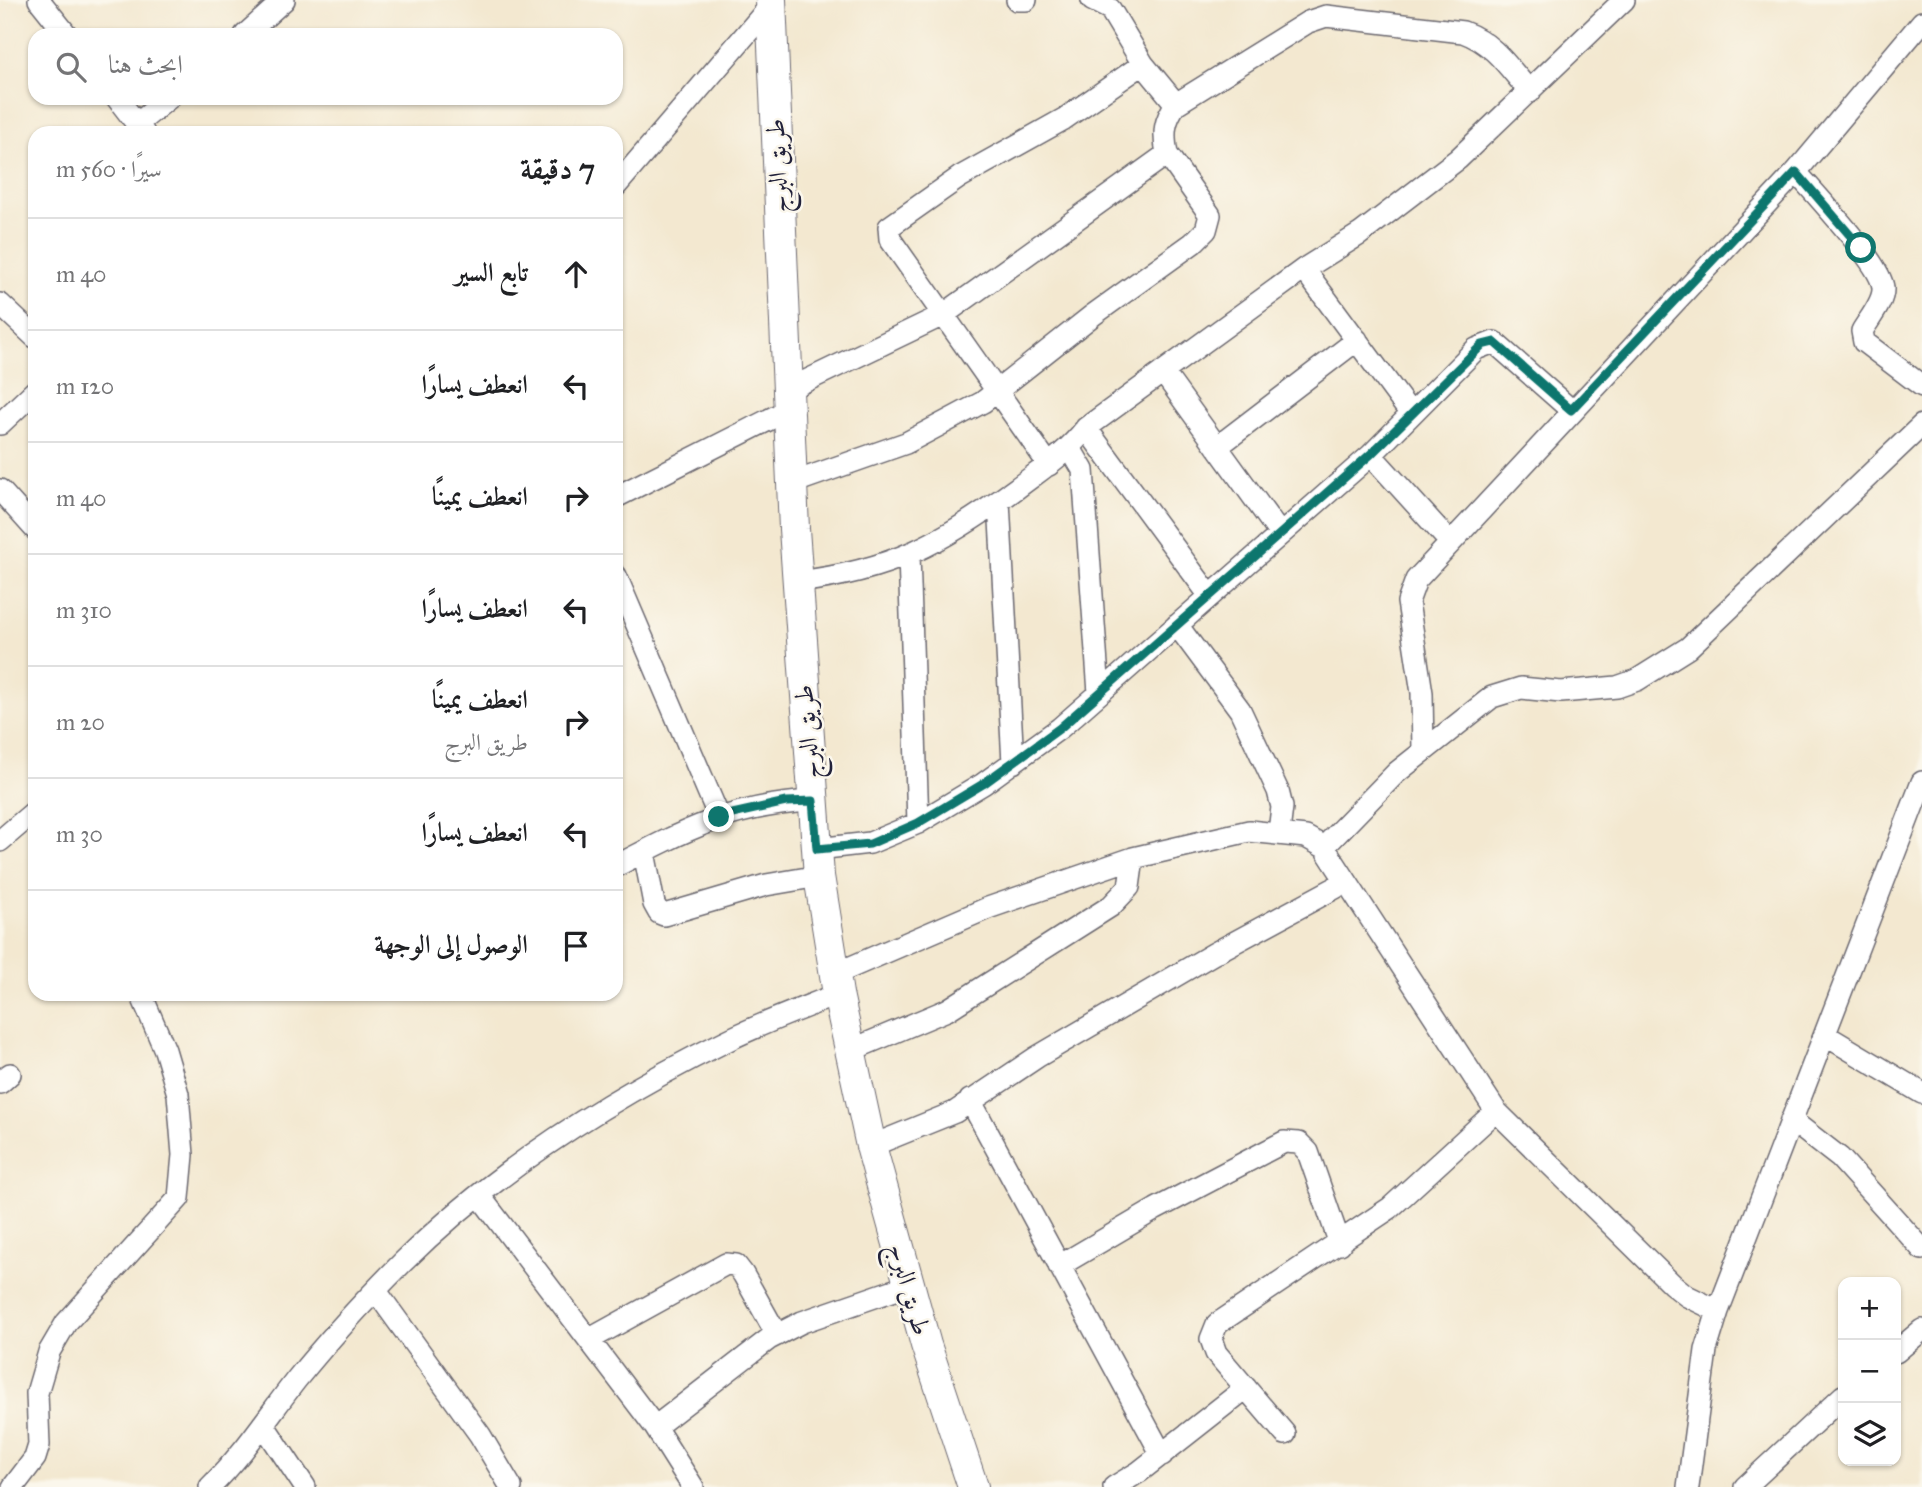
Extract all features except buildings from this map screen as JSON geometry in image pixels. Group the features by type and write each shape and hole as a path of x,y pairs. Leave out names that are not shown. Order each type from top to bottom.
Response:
{"street":[{"path":"39,0 61,28"},
{"path":"253,28 284,0"},
{"path":"1017,0 1026,0"},
{"path":"797,582 860,572 909,555 962,527 999,501 1070,448 1086,428 1304,269 1360,234 1458,159 1624,0"},
{"path":"623,178 771,3"},
{"name":"طريق البرج","path":"771,3 789,441 818,863 849,1051 871,1146 942,1396 973,1487"},
{"path":"1105,3 1143,64 1176,104"},
{"path":"792,483 906,443 997,391 1206,230 1210,215 1205,204 1167,154 1164,129 1167,117 1176,104 1308,22 1321,8 1479,37 1490,45 1530,92"},
{"path":"1423,751 1422,693 1408,602 1416,580 1571,410 1796,172 1922,22"},
{"path":"1049,464 890,239 889,227 960,177 1064,119 1143,64"},
{"path":"122,105 139,126"},
{"path":"144,126 163,105"},
{"path":"623,494 752,428 788,400 943,315 1167,154"},
{"path":"1796,172 1861,248 1883,284 1881,298 1862,331 1864,342 1922,386"},
{"path":"1304,269 1411,414"},
{"path":"0,304 28,330"},
{"path":"1217,447 1357,340"},
{"path":"644,852 654,904 664,915 766,885 870,844 953,804 1060,728 1371,454 1476,349 1491,341 1571,410"},
{"path":"1163,372 1280,534"},
{"path":"0,424 28,398"},
{"path":"1324,847 1368,800 1481,704 1502,693 1521,688 1561,692 1617,687 1668,662 1689,648 1922,425"},
{"path":"752,428 789,441"},
{"path":"1086,428 1210,596"},
{"path":"1070,448 1083,470 1099,693"},
{"path":"1371,454 1449,541"},
{"path":"0,490 28,521"},
{"path":"999,501 1013,763"},
{"path":"909,555 918,823"},
{"path":"623,592 719,817"},
{"path":"1177,625 1240,709 1278,791 1282,807 1279,832"},
{"path":"1688,1487 1706,1350 1718,1311 1922,782"},
{"path":"623,862 719,817 786,802 813,801"},
{"path":"0,841 28,817"},
{"path":"210,1487 231,1466 298,1378 403,1262 479,1195 542,1148 661,1074 1010,899 1133,858 1249,831 1279,832 1306,837 1324,847 1496,1111 1672,1284 1687,1296 1718,1311"},
{"path":"849,1051 947,1010 1111,906 1129,887 1133,858"},
{"path":"871,1146 938,1120 1213,954 1335,888 1344,879"},
{"path":"13,1487 35,1458 40,1444 37,1393 49,1352 66,1323 179,1198 183,1155 178,1094 165,1050 144,1001"},
{"path":"1825,1035 1922,1093"},
{"path":"970,1100 1161,1455"},
{"path":"1285,1434 1213,1345 1212,1332 1217,1324 1390,1208 1496,1111"},
{"path":"1791,1120 1840,1158 1922,1248"},
{"path":"1059,1266 1156,1209 1284,1142 1298,1143 1308,1152 1340,1244"},
{"path":"479,1195 655,1426 692,1487"},
{"path":"590,1339 726,1264 736,1265 743,1274 777,1335"},
{"path":"655,1426 777,1335 803,1322 909,1285"},
{"path":"376,1291 480,1435 511,1487"},
{"path":"1901,1348 1922,1330"},
{"path":"1114,1487 1161,1455 1246,1388"},
{"path":"1745,1487 1838,1401"},
{"path":"263,1424 305,1487"}],"route":[{"path":"719,817 786,802 813,801 817,849 870,844 953,804 1060,728 1371,454 1482,345 1494,342 1571,410 1796,172 1861,248"}]}
